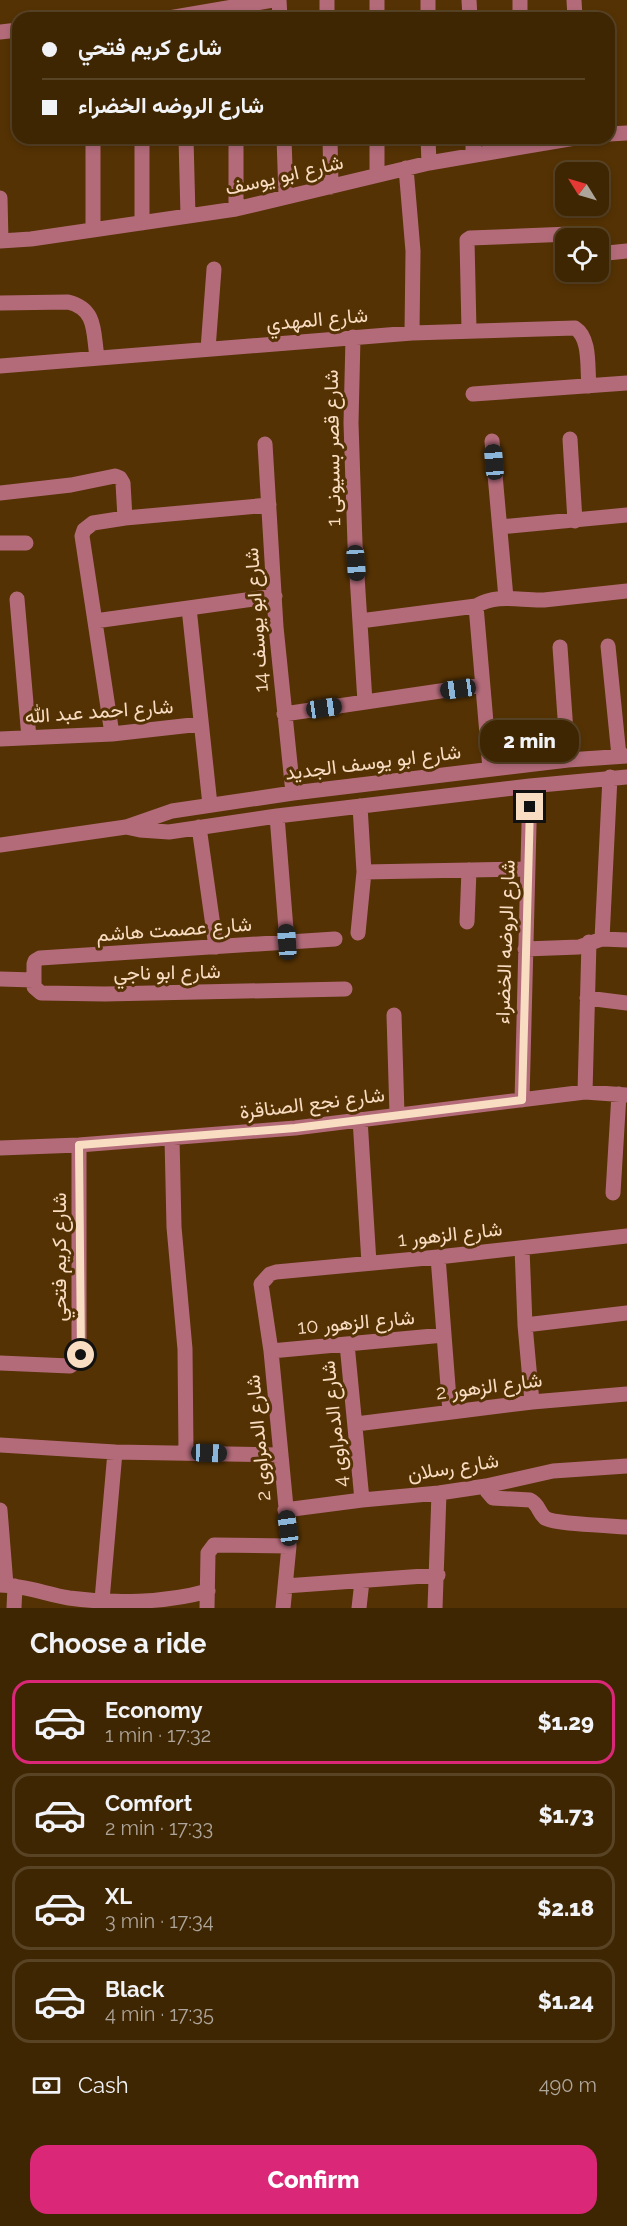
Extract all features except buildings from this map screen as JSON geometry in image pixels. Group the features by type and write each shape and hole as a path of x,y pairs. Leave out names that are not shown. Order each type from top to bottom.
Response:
{"street":[{"path":"235,12 273,0"},
{"path":"93,144 93,231"},
{"path":"141,144 142,223"},
{"path":"186,144 188,216"},
{"path":"236,144 236,209"},
{"path":"284,144 286,197"},
{"path":"330,144 331,187"},
{"path":"377,144 377,175"},
{"path":"428,144 429,163"},
{"path":"473,144 473,154"},
{"name":"شارع ابو يوسف","path":"1,241 93,231 236,209 516,144"},
{"path":"406,168 413,251 412,333"},
{"path":"0,198 1,241"},
{"path":"468,330 467,240 470,238 555,235"},
{"path":"609,253 627,251"},
{"path":"208,349 214,268"},
{"path":"0,303 68,302 78,304 91,318 97,357"},
{"name":"شارع المهدي","path":"0,366 412,333 575,328 585,339 589,386"},
{"name":"شارع قصر بسيونى 1","path":"353,338 351,423 365,702"},
{"path":"473,394 627,383"},
{"path":"570,439 575,520"},
{"path":"492,441 506,598"},
{"name":"شارع ابو يوسف 14","path":"265,444 284,714 293,793"},
{"path":"0,493 71,485 115,476 123,483 125,518"},
{"path":"112,734 82,536 84,530 93,523 125,518 269,505"},
{"path":"500,527 627,515"},
{"path":"0,543 26,543"},
{"path":"360,621 476,606 482,602 506,598 542,600 627,591"},
{"path":"95,621 275,596"},
{"path":"17,599 29,738"},
{"path":"476,606 490,769"},
{"path":"189,608 210,805"},
{"path":"608,646 623,756"},
{"path":"560,647 567,760"},
{"path":"284,714 481,685"},
{"name":"شارع احمد عبد الله","path":"0,739 112,734 201,724"},
{"name":"شارع ابو يوسف الجديد","path":"0,845 126,826 156,815 293,793 567,760 623,756"},
{"path":"585,1092 587,998 595,941 610,777"},
{"name":"شارع ابو يوسف الجديد","path":"126,826 155,832 530,786 627,777"},
{"name":"شارع الروضه الخضراء","path":"522,1100 530,786"},
{"path":"358,933 364,872 360,806"},
{"path":"183,810 178,812 175,823 191,828 216,947"},
{"path":"277,816 287,942"},
{"path":"364,872 528,869"},
{"path":"467,922 469,870"},
{"name":"شارع عصمت هاشم","path":"34,980 35,961 40,958 335,939"},
{"path":"525,949 579,947 595,941 627,940"},
{"path":"0,979 34,980"},
{"name":"شارع ابو ناجي","path":"34,980 35,989 41,993 105,994 345,989"},
{"path":"587,998 627,1003"},
{"path":"394,1015 397,1114"},
{"name":"شارع نجع الصناقرة","path":"0,1148 79,1145 295,1128 585,1092 623,1094"},
{"path":"613,1193 623,1094"},
{"path":"360,1119 369,1263"},
{"path":"172,1138 174,1227 185,1349 186,1452"},
{"name":"شارع كريم فتحي","path":"0,1363 70,1366 79,1360 79,1145"},
{"name":"شارع الزهور 1","path":"276,1272 627,1236"},
{"path":"522,1248 525,1325 532,1402"},
{"path":"438,1257 450,1412"},
{"name":"شارع الدمراوى 2","path":"276,1272 265,1278 261,1284 271,1351 289,1546 283,1608"},
{"path":"525,1325 627,1313"},
{"name":"شارع الزهور 10","path":"271,1351 444,1335"},
{"name":"شارع الدمراوى 4","path":"347,1344 362,1500"},
{"name":"شارع الزهور 2","path":"356,1424 532,1402 627,1394"},
{"path":"0,1445 115,1452 280,1455"},
{"path":"102,1600 115,1452"},
{"name":"شارع رسلان","path":"285,1510 439,1493 486,1486 553,1471 627,1466"},
{"path":"486,1486 493,1498 530,1500 539,1507 546,1518 552,1521 627,1527"},
{"path":"435,1608 438,1575 439,1493"},
{"path":"0,1510 7,1585 14,1608"},
{"path":"207,1608 208,1553 211,1548 217,1544 289,1546"},
{"path":"285,1586 438,1575"},
{"path":"359,1608 362,1581"},
{"path":"7,1585 70,1598 102,1600 163,1600 208,1591"}],"route":[{"path":"81,1355 79,1145 295,1128 522,1100 530,807"}]}
